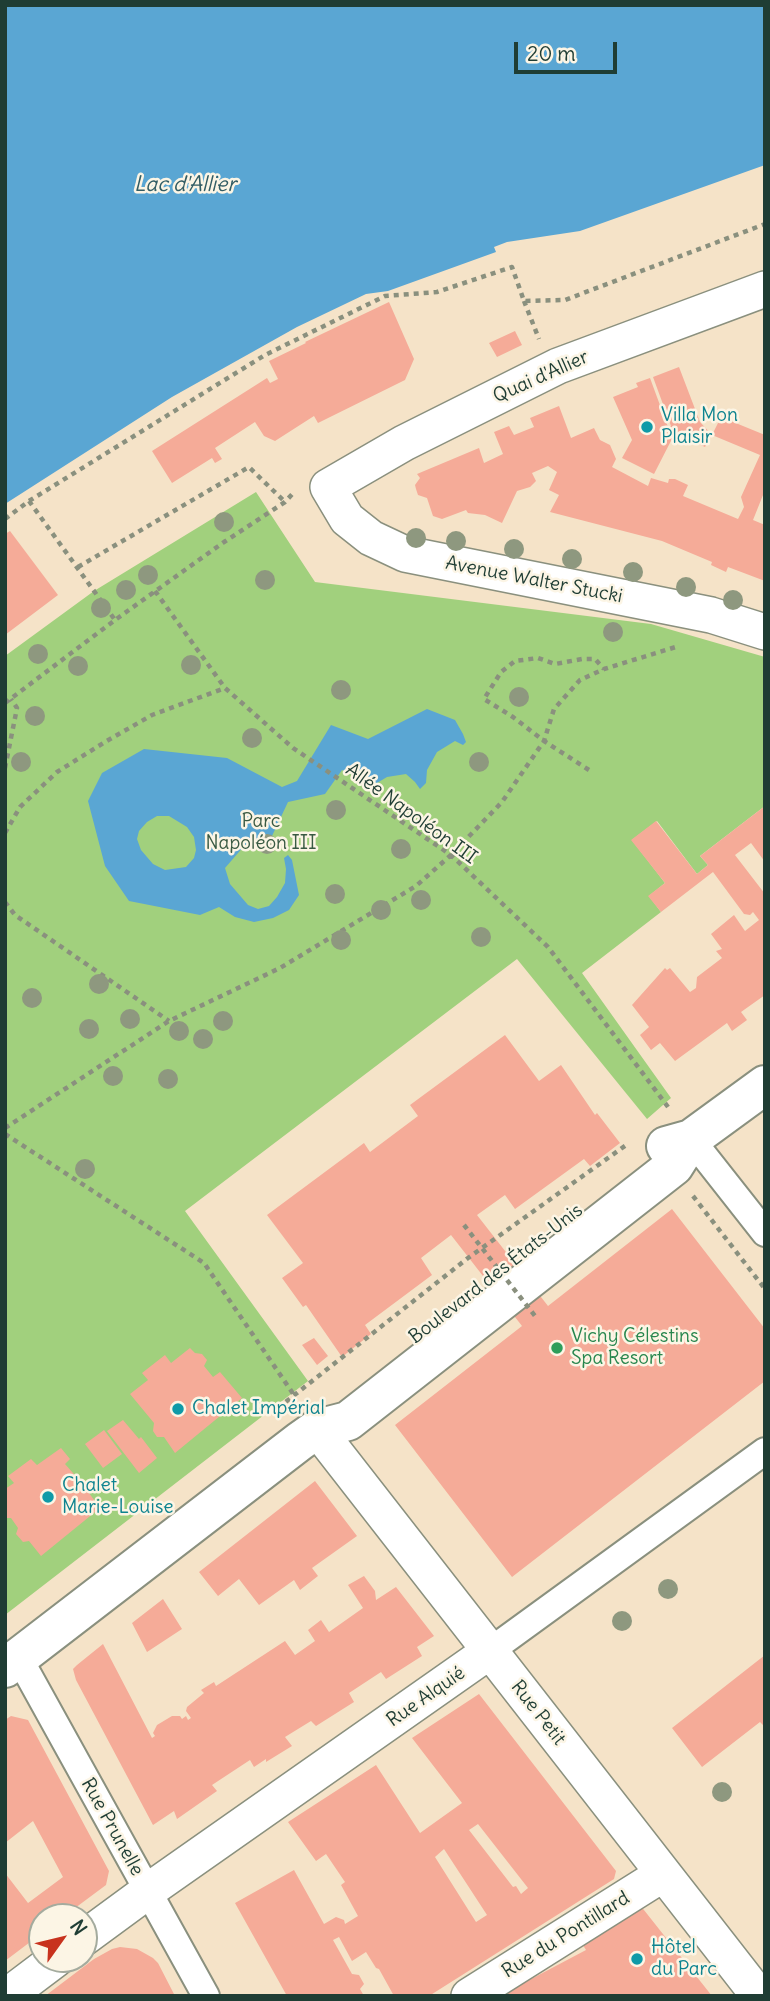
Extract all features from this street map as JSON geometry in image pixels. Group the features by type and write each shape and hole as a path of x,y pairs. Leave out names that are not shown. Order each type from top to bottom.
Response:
{"main road":[{"name":"Boulevard des États-Unis","path":"12,1663 317,1429 348,1421 674,1166 691,1139 765,1085"}],"street":[{"name":"Quai d'Allier","path":"328,487 404,443 558,366 765,289"},
{"name":"Avenue Walter Stucki","path":"328,487 347,519 371,538 405,554 711,615 765,632"},
{"path":"691,1139 765,1233"},
{"name":"Rue Petit","path":"317,1429 758,1996"},
{"name":"Rue Alquié","path":"98,1928 490,1651 765,1451"},
{"name":"Rue Prunelle","path":"12,1663 148,1891 206,1996"},
{"name":"Rue du Pontillard","path":"469,1996 663,1874"},
{"path":"8,1996 38,1973"}],"path":[{"path":"524,300 565,300 765,224"},
{"path":"5,519 29,501 265,355 385,296 437,292 512,267 539,339"},
{"path":"5,703 224,541 285,502 249,467 78,567"},
{"path":"29,501 115,620"},
{"name":"Allée Napoléon III","path":"155,591 225,688 293,748 451,855 548,947 691,1139"},
{"path":"5,1128 169,1021 280,968 416,886 451,855 502,802 544,741 554,709 580,680 604,669 685,644 711,615"},
{"path":"589,770 484,699 501,671 515,661 538,658 555,664 595,659 604,669"},
{"path":"5,833 20,807 57,772 152,715 225,688"},
{"path":"5,768 18,708 11,699"},
{"path":"5,902 15,915 169,1021"},
{"path":"5,1134 204,1264 294,1395 468,1258 637,1138"},
{"path":"464,1225 535,1315"}],"green space":[{"name":"Parc Napoléon III","path":"256,492 315,582 651,624 765,657 765,806 700,856 708,865 697,874 657,821 632,840 665,883 649,896 661,912 582,973 671,1098 647,1119 517,959 185,1211 308,1381 5,1615 5,656 94,591"}],"water":[{"name":"Lac d'Allier","path":"5,5 765,5 765,165 580,231 507,242 494,247 496,252 388,291 366,294 297,327 172,397 5,504"},
{"path":"427,709 455,720 466,742 463,745 455,741 437,752 427,770 426,783 420,789 406,774 387,777 377,783 367,782 342,770 325,794 288,802 272,836 276,842 265,847 258,841 245,845 225,868 230,884 248,905 258,909 269,906 285,883 284,858 288,855 292,860 299,895 289,910 273,918 254,922 235,917 219,907 200,915 129,901 105,866 88,801 102,773 144,749 227,758 282,787 297,781 331,725 368,739","holes":["157,816 169,816 187,827 194,837 196,850 194,858 186,867 165,870 153,864 141,850 137,839 139,831 147,822"]}],"building":[{"path":"389,302 414,359 405,380 318,423 314,416 275,441 264,436 255,422 215,448 222,459 215,463 212,458 172,483 152,451 267,378 270,383 278,379 269,361"},
{"path":"515,331 522,345 497,357 489,343"},
{"name":"Villa Mon Plaisir","path":"679,367 700,422 712,435 705,447 675,433 654,474 622,458 632,440 613,397 638,387 636,383 650,378 668,427 671,426 653,377"},
{"path":"559,406 571,438 594,428 600,440 610,445 616,459 612,467 648,486 651,478 668,483 669,479 675,479 688,485 683,496 738,519 744,507 741,497 760,455 712,435 721,417 765,435 765,490 753,520 765,525 765,581 728,567 726,572 711,565 712,562 662,541 550,512 559,495 549,490 557,472 548,466 532,473 536,481 530,487 517,491 502,523 485,515 468,513 466,510 442,519 433,516 427,498 418,495 415,485 420,478 417,474 479,448 484,463 503,454 494,432 509,426 514,435 534,427 530,418"},
{"path":"10,531 58,595 5,635 5,534"},
{"path":"765,806 765,862 751,843 735,855 765,894 765,995 741,1012 747,1020 732,1031 727,1023 675,1061 660,1043 651,1050 640,1035 649,1027 632,1005 665,968 670,968 690,992 696,988 697,977 722,958 716,951 722,949 711,934 734,915 745,931 759,920 753,912 750,915 744,914 713,872 661,912 648,896 665,883 631,840 656,821 697,874 708,865 700,856"},
{"path":"505,1035 539,1081 561,1065 595,1115 597,1113 620,1143 590,1166 584,1159 515,1209 505,1195 477,1215 548,1306 672,1209 765,1329 765,1381 512,1577 395,1425 522,1326 451,1235 421,1258 432,1275 365,1325 371,1334 342,1357 306,1305 303,1307 282,1278 303,1263 267,1215 364,1143 370,1152 418,1116 410,1105"},
{"path":"314,1338 328,1356 317,1365 302,1345"},
{"name":"Chalet Impérial","path":"190,1348 207,1360 204,1366 213,1377 220,1372 242,1398 175,1453 164,1437 157,1437 153,1431 154,1423 130,1394 148,1380 142,1373 165,1355 171,1363"},
{"path":"123,1420 157,1458 139,1473 107,1431"},
{"path":"104,1430 122,1454 103,1468 85,1444"},
{"name":"Chalet Marie-Louise","path":"61,1448 70,1459 65,1464 81,1482 86,1482 91,1488 89,1493 100,1508 41,1556 29,1541 23,1542 16,1534 18,1528 11,1518 5,1518 5,1489 14,1483 8,1476 31,1459 37,1465"},
{"path":"315,1481 357,1536 312,1568 318,1576 300,1590 294,1580 259,1605 239,1579 218,1596 199,1572"},
{"path":"364,1576 375,1591 376,1600 396,1587 434,1636 417,1647 422,1656 386,1679 381,1672 349,1693 354,1702 316,1726 311,1721 285,1737 292,1746 254,1767 250,1760 212,1785 217,1791 177,1819 174,1811 153,1825 76,1680 73,1669 103,1644 152,1738 157,1725 172,1716 180,1716 182,1719 186,1716 188,1720 191,1718 186,1711 187,1707 204,1693 201,1690 214,1682 216,1686 285,1641 295,1655 315,1641 308,1630 321,1620 329,1632 363,1608 348,1585"},
{"path":"163,1599 182,1629 147,1652 132,1623"},
{"path":"765,1655 765,1727 760,1722 702,1767 672,1728"},
{"path":"479,1694 616,1871 614,1879 429,1996 394,1996 366,1952 352,1961 339,1937 333,1940 352,1974 359,1975 364,1984 360,1989 364,1996 287,1996 235,1903 294,1870 324,1924 336,1917 344,1920 345,1924 358,1916 341,1885 345,1882 326,1854 316,1861 288,1822 376,1765 420,1833 462,1803 412,1738","holes":["478,1824 528,1888 521,1894 469,1830","444,1849 487,1915 476,1922 435,1857"]},
{"path":"11,1716 28,1720 109,1871 106,1885 82,1903 28,1903 63,1877 33,1821 5,1843 5,1720"},
{"path":"5,1873 28,1903 28,1944 5,1961"},
{"name":"Hôtel du Parc","path":"640,1905 712,1996 497,1996 515,1984 516,1987 586,1950 581,1942"},
{"path":"112,1949 137,1949 153,1958 175,1996 45,1996 75,1973 98,1973 98,1957"}],"place":[{"name":"Villa Mon Plaisir","path":"647,427"},
{"name":"Vichy Célestins Spa Resort","path":"557,1348"},
{"name":"Chalet Impérial","path":"178,1409"},
{"name":"Chalet Marie-Louise","path":"48,1497"},
{"name":"Hôtel du Parc","path":"637,1959"}]}
